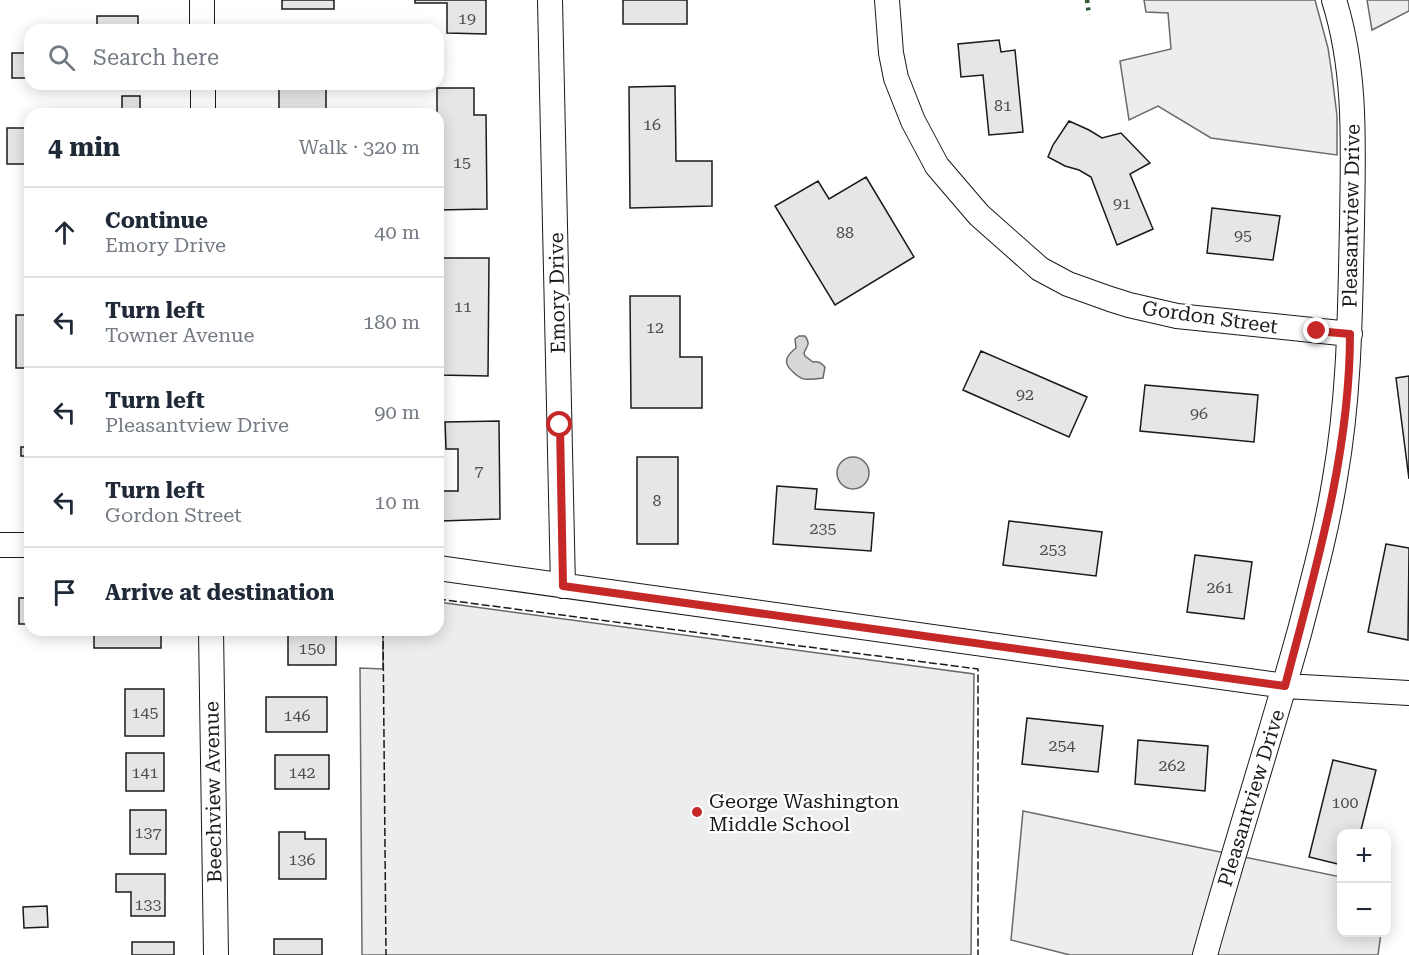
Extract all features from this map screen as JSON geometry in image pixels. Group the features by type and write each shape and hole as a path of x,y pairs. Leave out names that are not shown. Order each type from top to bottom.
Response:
{"street":[{"path":"202,0 202,24"},
{"name":"Emory Drive","path":"550,0 563,586"},
{"name":"Gordon Street","path":"887,0 891,53 896,78 913,121 937,166 979,215 1040,269 1068,284 1110,299 1177,316 1350,334"},
{"name":"Pleasantview Drive","path":"1205,955 1285,686 1317,564 1335,478 1345,406 1350,334 1353,110 1348,62 1334,0"},
{"path":"203,90 203,108"},
{"path":"0,545 24,545"},
{"path":"444,569 1285,686 1409,693"},
{"name":"Beechview Avenue","path":"211,636 216,955"}],"shaded area":[{"path":"1144,0 1315,0 1328,48 1332,75 1337,116 1337,155 1211,138 1158,106 1129,120 1120,61 1171,49 1168,13 1146,12"},
{"path":"1367,0 1409,0 1409,11 1372,30"},
{"path":"805,336 808,341 805,356 825,367 823,378 802,379 787,365 788,356 796,348 795,339"},
{"path":"853,457 865,461 869,473 865,485 853,489 841,485 837,473 841,461"},
{"name":"George Washington Middle School","path":"444,603 974,674 971,955 362,955 360,668 383,669 383,636 444,636"},
{"path":"1023,811 1337,876 1337,937 1380,937 1378,955 1070,955 1011,940"}],"building":[{"path":"282,0 334,0 334,9 282,9"},
{"path":"415,0 486,0 486,34 447,33 447,3 415,3"},
{"path":"623,0 687,0 687,24 623,24"},
{"path":"97,16 138,16 138,24 97,24"},
{"path":"999,40 1001,52 1015,50 1023,132 989,135 983,75 961,77 958,44"},
{"path":"12,53 24,53 24,78 12,78"},
{"path":"675,86 676,161 712,161 712,206 630,208 629,87"},
{"path":"474,88 474,115 486,115 487,209 444,210 444,108 437,108 437,90"},
{"path":"279,90 326,90 326,108 279,108"},
{"path":"122,96 140,96 140,108 122,108"},
{"path":"1069,121 1102,138 1121,133 1150,163 1130,174 1153,229 1117,245 1091,177 1048,157"},
{"path":"7,128 24,128 24,164 7,164"},
{"path":"866,177 914,257 835,305 775,206 818,181 829,199"},
{"path":"1212,208 1280,216 1273,260 1207,253"},
{"path":"444,258 489,258 488,376 444,375"},
{"path":"630,296 680,296 680,357 702,357 702,408 631,408"},
{"path":"16,315 24,315 24,368 16,368"},
{"path":"981,351 1087,397 1069,437 963,390"},
{"path":"1409,376 1409,479 1396,378"},
{"path":"1145,385 1258,395 1254,442 1140,431"},
{"path":"499,421 500,519 444,521 444,491 458,491 458,449 446,449 445,422"},
{"path":"21,447 24,447 24,456 21,456"},
{"path":"637,457 678,457 678,544 637,544"},
{"path":"777,486 817,489 815,509 874,513 871,551 773,544"},
{"path":"1009,521 1102,532 1096,576 1003,565"},
{"path":"1386,544 1409,548 1408,640 1368,632"},
{"path":"1195,555 1252,562 1244,619 1187,612"},
{"path":"19,598 24,598 24,624 19,624"},
{"path":"94,636 161,636 161,648 94,648"},
{"path":"288,636 336,636 336,665 288,665"},
{"path":"125,689 164,689 164,736 125,736"},
{"path":"266,697 327,697 327,732 266,732"},
{"path":"1027,718 1103,726 1098,772 1022,764"},
{"path":"1138,740 1208,746 1205,791 1135,784"},
{"path":"126,753 164,753 164,791 126,791"},
{"path":"275,755 329,755 329,789 275,789"},
{"path":"1333,760 1376,770 1361,829 1337,829 1337,864 1309,857"},
{"path":"130,810 166,810 166,854 130,854"},
{"path":"279,832 305,832 305,839 326,839 326,879 279,879"},
{"path":"116,874 165,874 165,916 131,916 131,892 116,892"},
{"path":"47,906 48,927 24,928 23,907"},
{"path":"274,939 322,939 322,955 274,955"},
{"path":"132,942 174,942 174,955 132,955"}],"hedge":[{"path":"1087,0 1089,15"}],"fence":[{"path":"444,600 978,669 978,955"},
{"path":"383,636 386,955"}],"place":[{"name":"George Washington Middle School","path":"697,812"}],"route":[{"path":"560,425 563,586 1285,686 1317,564 1335,478 1345,406 1350,334 1317,331"}]}
